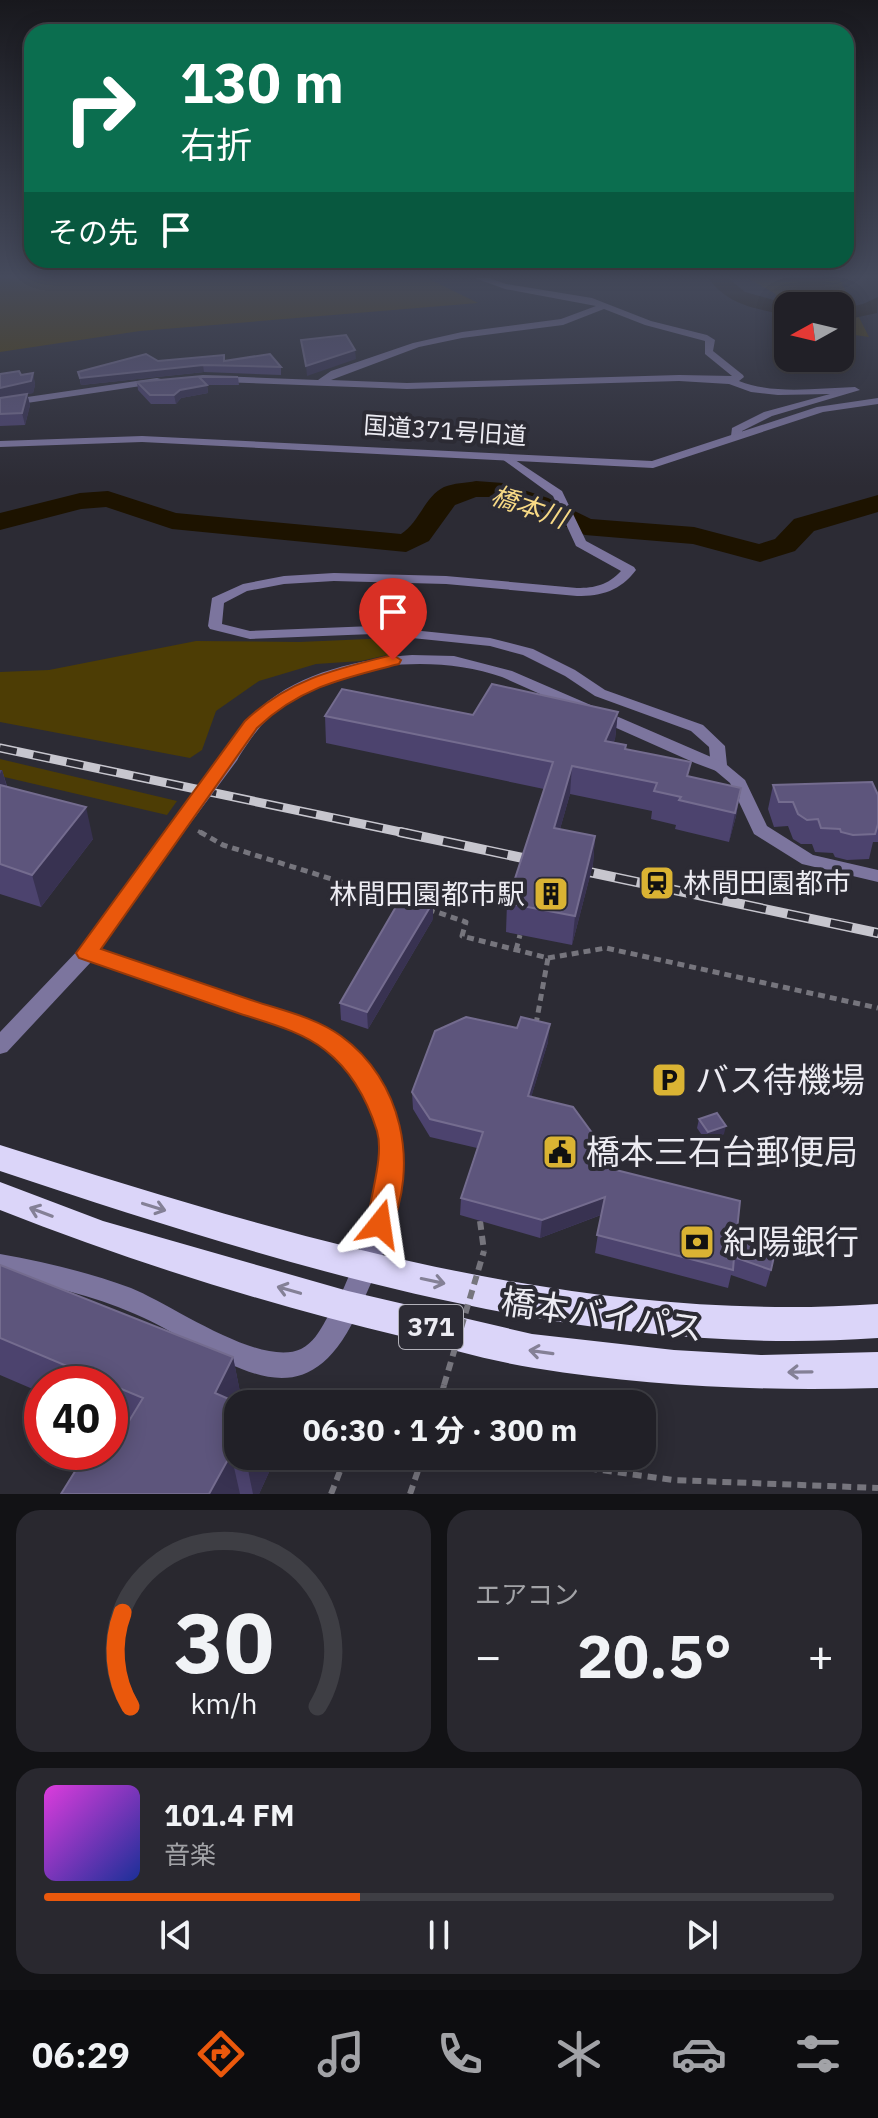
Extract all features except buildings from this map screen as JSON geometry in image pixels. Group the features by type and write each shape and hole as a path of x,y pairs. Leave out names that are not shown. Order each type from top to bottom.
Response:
{"highway":[{"name":"橋本バイパス","path":"0,1158 239,1233 363,1266 561,1308 673,1322 755,1327 878,1321"},
{"name":"橋本バイパス","path":"0,1196 103,1236 348,1307 532,1351 674,1368 761,1373 878,1370"}],"street":[{"path":"321,382 335,373 414,346"},
{"path":"709,346 708,352 739,377 731,381"},
{"path":"204,378 407,386 657,378 731,381 751,389 778,392 855,390 768,414 736,430 737,436"},
{"path":"0,404 174,379"},
{"name":"国道371号旧道","path":"0,444 142,439 653,465 821,409 878,401"},
{"path":"506,457 558,494 581,543 629,570 620,584 598,592 421,578 371,577 255,584 227,592 217,601 215,626 250,635 373,630 490,642 528,652 570,673 600,693 697,728 717,746 719,767"},
{"path":"0,1046 87,953 251,724 274,702 300,689 330,676 393,660 437,659 485,666 719,767 737,780 760,830 808,860 878,876"},
{"path":"0,1265 47,1274 148,1307 227,1351 276,1366 303,1361 326,1346 348,1307 380,1224 391,1181 391,1136 378,1098 359,1069 332,1042 299,1025 87,953"}],"path":[{"path":"185,818 223,845 408,903"},
{"path":"423,908 466,922 462,936 548,958 606,948 878,1008"},
{"path":"516,950 520,935"},
{"path":"533,1038 548,958"},
{"path":"443,1390 484,1251 480,1221"},
{"path":"331,1494 340,1470"},
{"path":"410,1494 418,1470"},
{"path":"600,1470 673,1480 878,1488"}],"shaded area":[{"path":"0,346 42,346 0,352"},
{"path":"415,637 387,655 361,661 316,664 259,681 216,711 202,750 190,758 0,722 0,672 49,670 196,641 299,642"},
{"path":"0,759 177,801 167,815 0,776"}],"waterway":[{"name":"橋本川","path":"0,522 80,501 108,499 172,521 406,543 419,535 445,499 454,493 494,489 538,504 585,527 694,536 760,553 785,545 804,525 878,503"}],"railway":[{"path":"0,748 410,834"},
{"path":"400,832 878,933"}],"place":[{"name":"林間田園都市","path":"657,883"},
{"name":"林間田園都市駅","path":"551,894"},
{"name":"バス待機場","path":"669,1080"},
{"name":"橋本三石台郵便局","path":"560,1152"},
{"name":"紀陽銀行","path":"697,1242"}],"route":[{"path":"380,1224 391,1181 391,1136 378,1098 359,1069 332,1042 299,1025 87,953 251,724 274,702 300,689 330,676 393,660"}]}
